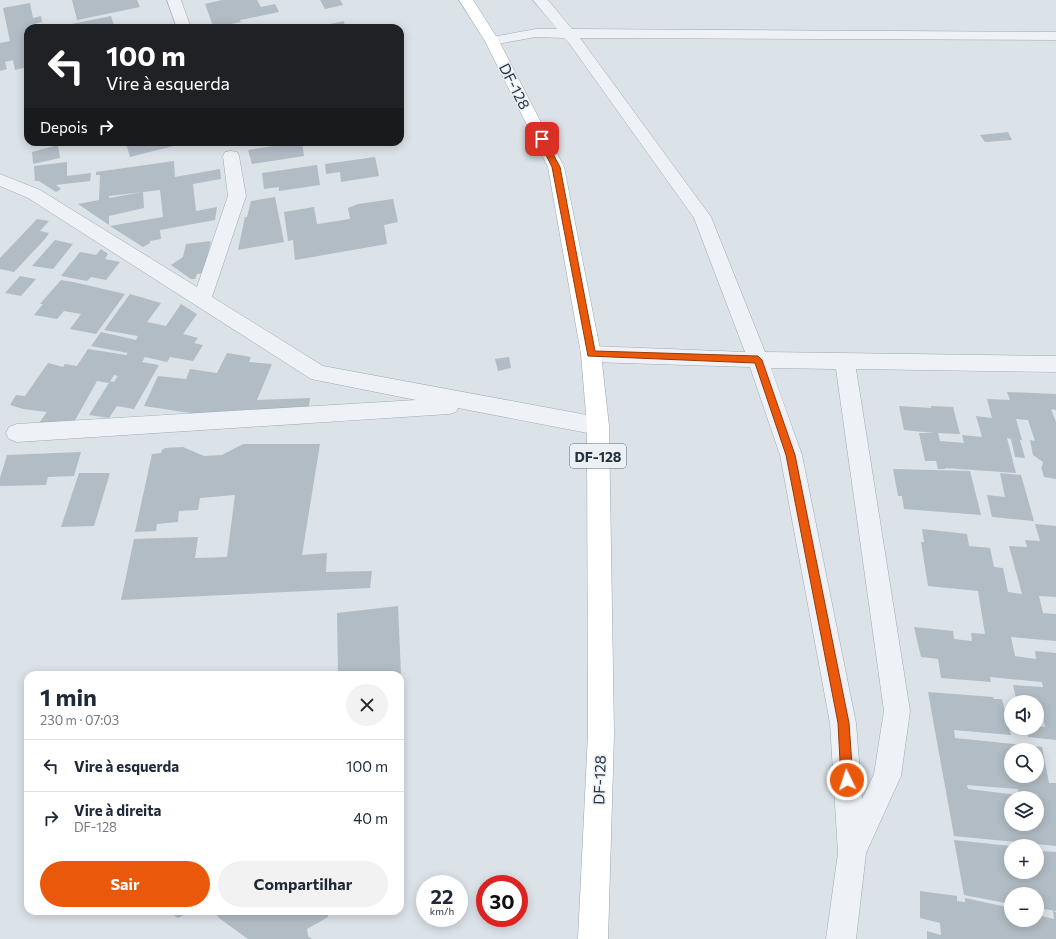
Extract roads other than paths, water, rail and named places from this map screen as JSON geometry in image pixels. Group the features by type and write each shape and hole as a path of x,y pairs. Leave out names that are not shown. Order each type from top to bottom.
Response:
{"main road":[{"name":"DF-128","path":"466,0 492,41 556,167 591,354 598,426 601,734 593,939"}],"street":[{"path":"174,0 183,24"},
{"path":"540,0 571,36 702,217 758,360 791,455 844,723 852,853 841,939"},
{"path":"492,41 536,33 669,43 1056,47"},
{"path":"571,36 1056,36"},
{"path":"202,300 237,196 229,147"},
{"path":"0,180 34,194 318,373 598,426"},
{"path":"591,354 758,360 1056,364"},
{"path":"845,361 897,711 887,776 852,853"},
{"path":"17,433 481,404"}]}
